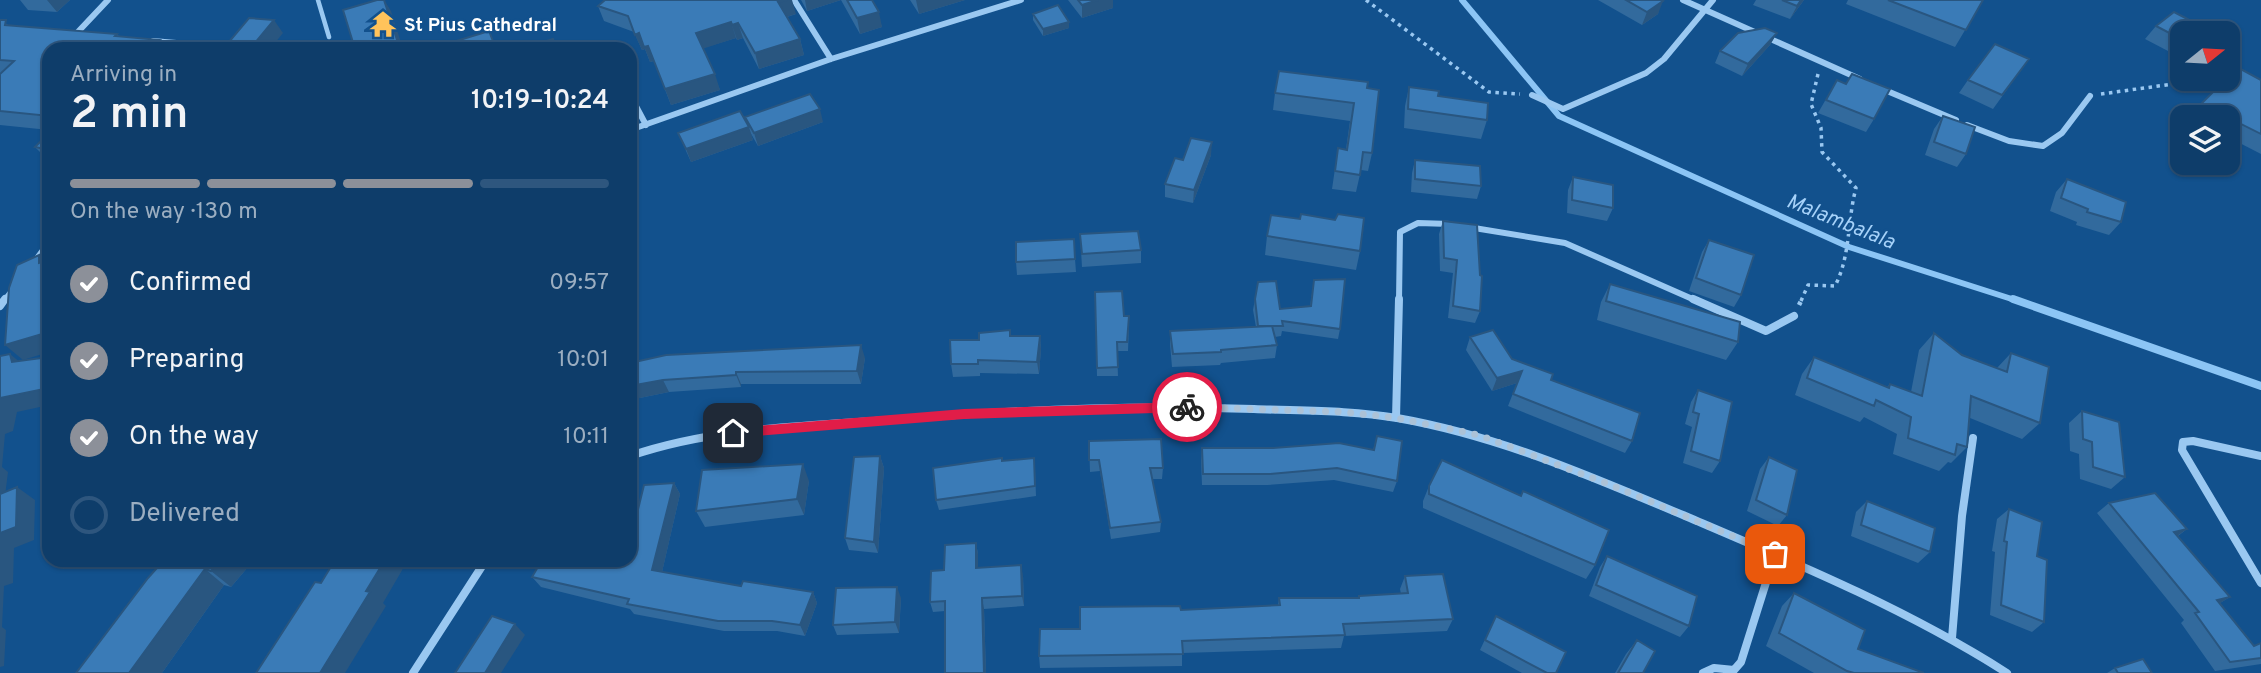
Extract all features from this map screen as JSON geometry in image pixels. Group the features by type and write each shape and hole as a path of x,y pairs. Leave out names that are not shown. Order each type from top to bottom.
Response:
{"street":[{"path":"75,35 108,0"},
{"path":"794,0 831,59"},
{"path":"637,128 831,59 1021,0"},
{"path":"1683,0 1704,12 2004,140 2037,147 2050,144 2090,96"},
{"path":"1532,95 1563,109 1646,73 1664,59 1713,0"},
{"path":"62,34 88,36"},
{"path":"150,41 163,42"},
{"path":"637,109 646,125"},
{"path":"1396,418 1400,232 1414,222 1428,220 1565,243 1766,331 1794,316"},
{"path":"33,264 42,252"},
{"path":"0,306 16,285"},
{"path":"637,454 656,447 733,433 964,414 1167,406 1345,412 1396,418 1479,435 1611,485 1775,554 1952,638 2007,673"},
{"path":"1952,638 1962,516 1973,438"},
{"path":"2261,456 2193,441 2183,442 2182,450 2261,583"},
{"path":"1703,673 1714,668 1734,670 1741,662 1775,554"},
{"path":"413,673 481,567"}],"lane":[{"path":"318,0 329,37"}],"path":[{"path":"1366,0 1489,92 1532,95"},
{"path":"1794,316 1808,285 1835,286 1844,270 1856,188 1822,152 1821,128 1811,104 1821,63"},
{"path":"2090,96 2170,85"}],"building":[{"path":"384,0 398,42 353,42 343,10"},
{"path":"605,0 787,0 778,2 800,39 755,53 738,23 732,25 731,22 696,33 715,74 665,89 648,46 644,47 639,33 635,35 628,16 598,6"},
{"path":"847,0 872,0 879,12 857,18"},
{"path":"1078,0 1098,0 1082,5"},
{"path":"1626,0 1661,0 1663,1 1647,12"},
{"path":"1782,0 1801,0 1797,6"},
{"path":"1888,0 1983,0 1966,30"},
{"path":"1058,5 1069,22 1043,29 1033,14"},
{"path":"2174,12 2191,21 2170,21 2170,33 2156,26"},
{"path":"249,18 274,20 256,42 229,42"},
{"path":"0,20 6,20 5,25 160,40 42,42 42,115 0,111 0,74 14,61 0,60"},
{"path":"1765,28 1777,33 1748,64 1720,51 1738,33"},
{"path":"489,31 493,42 453,42"},
{"path":"1995,44 2029,59 2002,95 1968,80"},
{"path":"2240,69 2261,80 2261,134 2240,124 2240,105 2201,104 2214,91 2240,91"},
{"path":"1279,71 1368,82 1367,88 1379,90 1372,153 1363,152 1360,175 1335,171 1338,148 1347,150 1354,103 1275,93"},
{"path":"1852,74 1890,89 1874,119 1826,100 1837,80 1846,84"},
{"path":"1409,87 1439,91 1438,96 1488,103 1487,120 1408,109"},
{"path":"810,94 820,109 754,133 745,117"},
{"path":"740,111 749,127 686,149 678,133"},
{"path":"1943,116 1975,127 1966,154 1934,142"},
{"path":"1191,138 1212,142 1194,190 1165,184 1175,158 1183,160"},
{"path":"1415,160 1480,166 1481,186 1415,179"},
{"path":"1573,177 1613,185 1613,208 1572,200"},
{"path":"2067,179 2126,202 2121,222 2087,212 2088,209 2061,198"},
{"path":"1301,214 1335,220 1338,214 1364,218 1360,251 1267,236 1271,215 1300,219"},
{"path":"1443,221 1477,225 1482,276 1480,311 1453,306 1457,260 1444,258"},
{"path":"1138,231 1141,250 1082,254 1080,234"},
{"path":"1074,239 1075,259 1016,262 1016,242"},
{"path":"1709,240 1754,255 1741,295 1696,278"},
{"path":"39,255 39,263 42,262 42,334 5,345 9,288 17,265"},
{"path":"1345,279 1340,329 1282,321 1283,326 1258,326 1255,299 1258,282 1276,281 1280,309 1311,306 1314,280"},
{"path":"1610,284 1740,322 1738,342 1606,301"},
{"path":"1122,291 1124,316 1129,316 1127,342 1117,342 1118,367 1097,368 1095,292"},
{"path":"1272,326 1277,345 1221,352 1173,354 1170,331"},
{"path":"1010,330 1010,336 1040,336 1037,362 978,360 978,364 951,364 950,340 979,340 979,333"},
{"path":"1493,330 1512,359 1553,374 1551,380 1640,413 1632,441 1513,394 1522,371 1497,378 1470,337"},
{"path":"1934,333 1962,355 2007,372 2011,353 2049,367 2040,423 1971,396 1967,447 1957,444 1955,455 1908,438 1911,417 1876,400 1874,406 1807,378 1814,357 1889,388 1890,384 1922,396"},
{"path":"861,345 857,371 736,372 736,375 663,380 637,385 637,361 666,355"},
{"path":"10,354 12,362 42,358 42,389 0,398 0,356"},
{"path":"1698,390 1732,402 1720,461 1691,451 1699,414 1693,412"},
{"path":"2082,411 2119,422 2125,477 2093,467 2092,442 2083,439"},
{"path":"1377,436 1402,441 1397,481 1337,468 1269,474 1203,474 1202,448 1273,448 1339,443 1374,450"},
{"path":"1161,439 1163,468 1150,468 1161,522 1110,528 1099,460 1089,460 1089,441"},
{"path":"880,456 874,542 845,538 854,457"},
{"path":"1769,457 1797,470 1787,515 1756,500"},
{"path":"1002,458 1002,461 1034,458 1035,486 936,500 933,468"},
{"path":"1442,460 1521,496 1523,491 1609,530 1595,565 1429,494 1429,486"},
{"path":"803,464 797,499 696,511 702,470"},
{"path":"674,483 652,570 741,586 743,581 813,592 800,625 772,621 718,621 627,604 629,599 532,577 538,567 637,567 637,514 644,485"},
{"path":"17,487 16,527 0,533 0,494"},
{"path":"2155,493 2187,529 2174,532 2230,597 2217,600 2254,646 2261,643 2261,658 2230,662 2195,613 2199,612 2109,503"},
{"path":"1867,501 1935,528 1930,552 1861,525"},
{"path":"2009,509 2042,522 2037,556 2047,560 2044,622 2001,605 2007,542 2004,541"},
{"path":"976,543 976,568 1021,565 1022,596 982,598 984,673 945,673 945,601 930,602 931,571 944,570 945,545"},
{"path":"1607,556 1697,596 1689,626 1596,585"},
{"path":"158,567 215,567 211,571 205,569 129,673 76,673"},
{"path":"331,567 381,567 366,591 370,592 320,673 256,673 315,582 321,583"},
{"path":"1443,574 1453,619 1343,624 1345,635 1182,641 1183,654 1039,656 1040,629 1080,629 1080,607 1180,606 1181,610 1280,605 1279,598 1359,598 1408,593 1405,576"},
{"path":"897,587 895,622 833,625 836,588"},
{"path":"1794,593 1865,630 1858,649 1924,673 1854,673 1779,633"},
{"path":"492,616 515,624 485,673 455,673"},
{"path":"1496,616 1566,652 1556,673 1547,673 1485,640"},
{"path":"1637,640 1655,651 1643,673 1618,673"},
{"path":"2143,659 2152,673 2118,673 2115,668"}],"waterway":[{"name":"Malambalala","path":"1462,0 1559,116 1849,247 2018,301"},
{"name":"Malambalala","path":"2013,299 2261,386"}],"way so far":[{"path":"1187,407 1345,412 1396,418 1479,435 1611,485 1775,554"}],"place":[{"name":"St Pius Cathedral","path":"383,24"}],"route":[{"path":"733,433 964,414 1187,407"}]}
